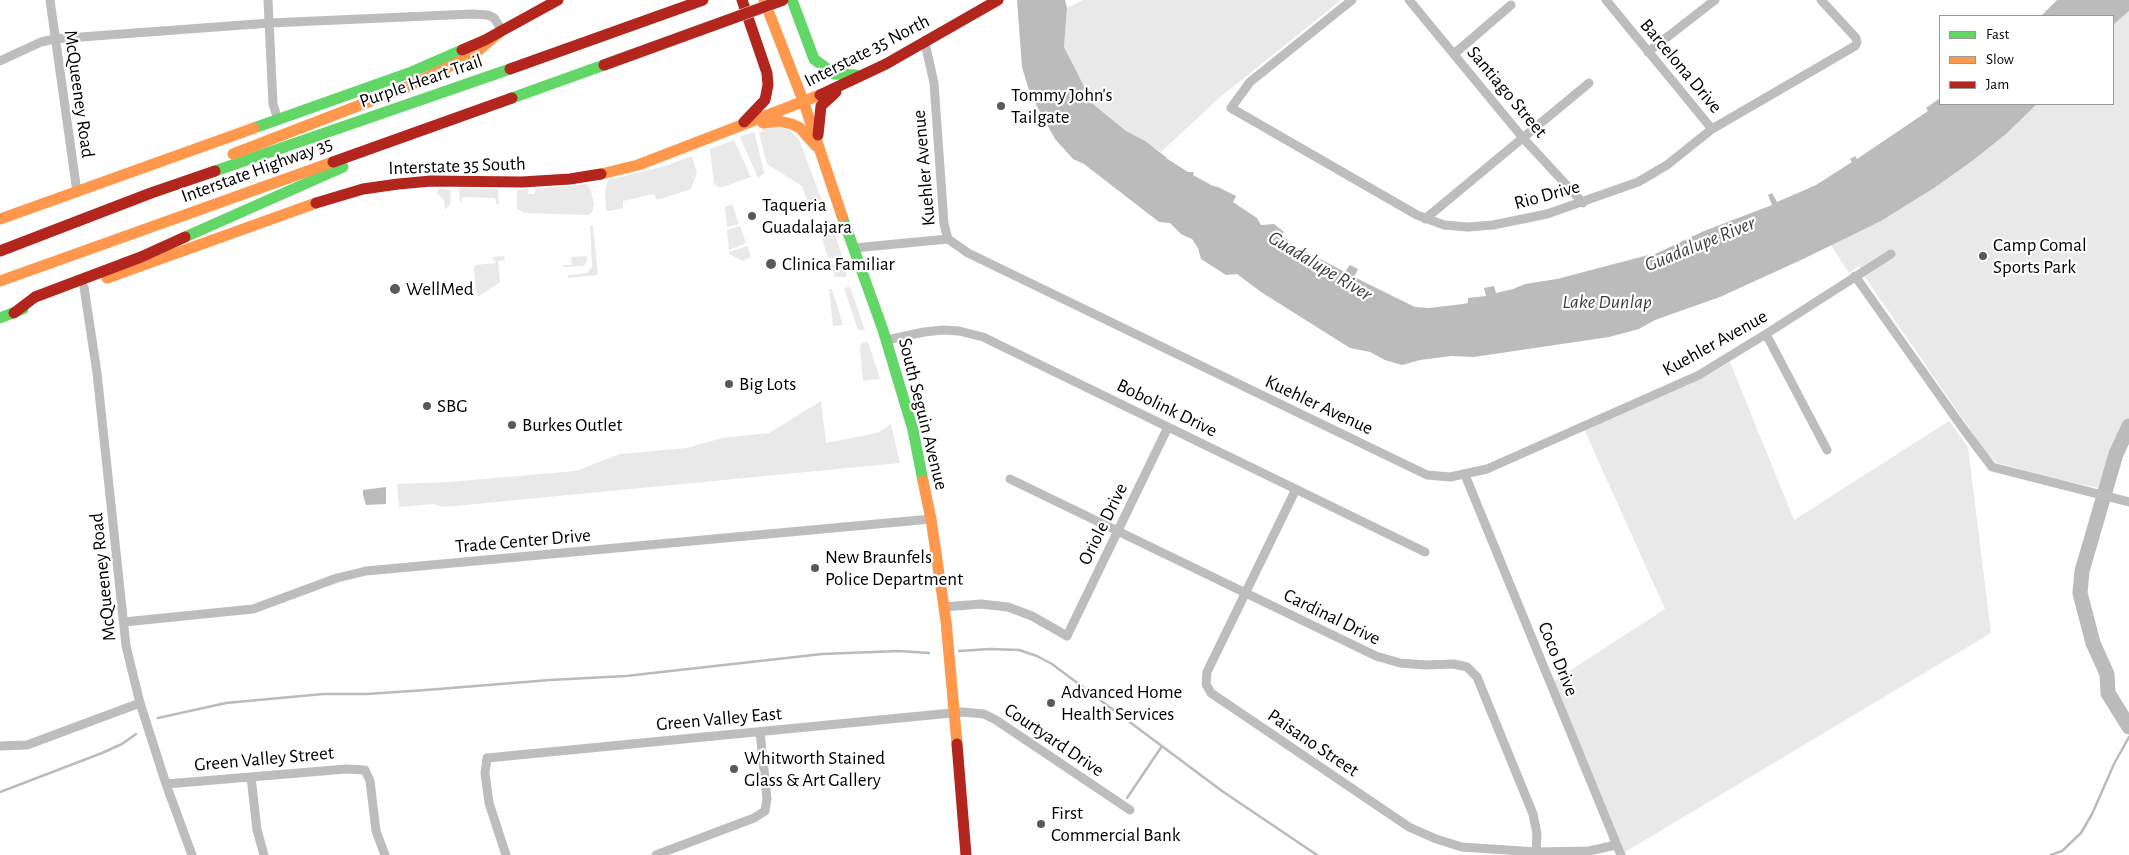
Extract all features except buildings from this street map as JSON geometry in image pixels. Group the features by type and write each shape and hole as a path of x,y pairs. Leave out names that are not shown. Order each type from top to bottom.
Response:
{"main road":[{"path":"0,219 435,63 558,0"},
{"name":"Purple Heart Trail","path":"151,193 408,105 703,0"},
{"path":"734,129 749,118 765,100 768,85 767,72 742,0"},
{"name":"South Seguin Avenue","path":"764,0 804,102 818,149 887,340 913,430 931,519 944,607 966,855"},
{"name":"Interstate Highway 35","path":"0,281 783,0"},
{"path":"792,0 814,59 834,74 861,75"},
{"name":"Interstate 35 North","path":"804,102 925,43 998,0"},
{"path":"0,251 151,193 212,162 424,78 473,55 502,30"},
{"path":"818,149 818,121 821,106 832,94 861,75"},
{"name":"Interstate 35 South","path":"0,318 317,203 363,190 420,182 522,182 596,176 638,165 804,102"},
{"path":"734,129 773,121 786,122 800,128 818,149"},
{"path":"14,313 35,297 141,257 330,174 394,140"}],"street":[{"name":"McQueeney Road","path":"50,0 77,192"},
{"path":"268,0 273,104 278,120"},
{"name":"Rio Drive","path":"1352,0 1250,82 1231,108 1404,209 1426,219 1449,226 1493,225 1548,214 1638,182 1667,165 1712,129 1854,46 1857,42 1855,37 1821,0"},
{"name":"Santiago Street","path":"1409,0 1524,138 1583,203"},
{"name":"Barcelona Drive","path":"1606,0 1712,129"},
{"path":"1648,52 1715,0"},
{"path":"1454,54 1511,5"},
{"path":"0,61 41,42 54,39 270,23 472,14 488,15 494,18 502,30"},
{"name":"Kuehler Avenue","path":"925,43 934,83 944,224 948,240 968,253 1427,474 1450,477 1465,475 1492,467 1699,375 1891,254"},
{"path":"1426,219 1589,83"},
{"path":"854,248 948,240"},
{"path":"1855,276 1962,428 1992,467 2008,473 2129,502"},
{"name":"McQueeney Road","path":"84,287 96,364 126,646 140,703 166,784 192,855"},
{"name":"Bobolink Drive","path":"887,340 942,330 976,334 1425,552"},
{"path":"1766,334 1827,450"},
{"name":"Oriole Drive","path":"944,607 981,604 1008,607 1032,616 1066,636 1168,427"},
{"name":"Coco Drive","path":"1465,475 1621,855"},
{"name":"Cardinal Drive","path":"1010,479 1376,656 1400,663 1461,665 1473,672 1533,814 1536,852"},
{"name":"Paisano Street","path":"1296,489 1205,675 1206,684 1211,693 1422,834 1462,847 1536,852 1589,851 1616,845"},
{"name":"Trade Center Drive","path":"124,622 253,609 337,578 366,571 931,519"},
{"path":"0,746 27,744 140,703"},
{"name":"Courtyard Drive","path":"954,713 970,712 989,716 1130,810"},
{"name":"Green Valley East","path":"506,855 488,803 485,773 487,758 954,713"},
{"path":"656,855 754,818 766,811 760,732"},
{"name":"Green Valley Street","path":"166,784 346,769 365,770 370,781 376,831 385,855"},
{"path":"251,777 257,830 264,855"}],"shaded area":[{"path":"1083,0 1341,0 1219,98 1161,152 1126,131 1093,104 1064,47 1067,8"},
{"name":"Camp Comal Sports Park","path":"2129,11 2129,419 2116,440 2098,488 2046,477 1997,463 1987,454 1859,266 1849,273 1831,245 1881,221 1934,188 2006,134 2036,105 2114,105 2114,24"},
{"path":"768,126 787,128 799,139 825,209 812,214 802,186 767,164 759,133 763,131 762,128"},
{"path":"752,132 755,134 764,173 758,178 740,137"},
{"path":"734,140 751,177 720,188 714,184 710,149"},
{"path":"692,156 697,173 691,189 657,200 654,194 623,201 623,208 606,210 605,192 608,180 665,166"},
{"path":"587,184 594,204 592,212 588,215 525,213 517,209 517,190 528,189 528,194 535,194 535,189"},
{"path":"439,188 451,190 450,204 445,210 444,200 437,193"},
{"path":"459,188 498,189 499,205 496,203 495,198 462,197 460,202"},
{"path":"732,204 739,224 727,227 725,207"},
{"path":"590,225 593,226 598,275 568,278 568,275 587,273 592,267"},
{"path":"740,226 746,243 729,250 727,230"},
{"path":"829,233 835,235 847,270 846,277 835,277 831,264 838,265 835,259 828,257 821,236"},
{"path":"747,246 751,257 742,261 729,254 729,252"},
{"path":"504,256 505,260 498,261 500,282 478,297 478,293 476,293 475,265 496,263 492,257"},
{"path":"587,256 587,262 583,266 563,267 563,265 572,265 571,257"},
{"path":"850,287 865,330 858,330 844,288"},
{"path":"829,289 832,289 843,325 833,326"},
{"path":"868,342 880,379 863,381 860,349 861,343"},
{"path":"1730,362 1794,520 1949,421 1968,447 1991,633 1625,852 1554,681 1665,609 1584,429 1704,377"},
{"path":"821,401 826,443 877,433 891,424 900,463 444,507 434,504 399,507 397,484 449,482 576,471 620,454 687,448 722,438 769,433"}],"water":[{"name":"Lake Dunlap","path":"1017,0 1065,0 1067,8 1064,47 1093,104 1126,131 1145,141 1166,158 1188,172 1194,172 1193,175 1213,186 1236,196 1233,202 1257,218 1261,225 1274,224 1284,232 1282,235 1295,246 1345,272 1350,265 1358,269 1354,277 1415,307 1429,308 1468,303 1468,298 1486,296 1484,288 1494,286 1496,293 1525,284 1557,279 1653,255 1704,231 1772,205 1768,195 1772,193 1777,202 1816,185 1852,162 1850,159 1855,156 1857,159 1928,111 1926,108 1939,99 1939,105 2036,105 2006,134 1972,161 1934,188 1881,221 1720,297 1655,320 1639,329 1609,337 1474,357 1451,356 1420,360 1402,365 1385,360 1370,352 1350,348 1261,292 1237,274 1226,275 1201,259 1198,248 1192,239 1181,234 1170,223 1159,222 1084,164 1073,159 1055,139 1033,99 1022,67"},
{"path":"2057,0 2129,0 2129,11 2114,24 2114,15 2042,15"},
{"path":"386,487 386,504 366,505 363,490"}],"waterway":[{"path":"2129,426 2116,454 2082,571 2080,593 2093,643 2107,674 2108,693 2129,727"},
{"path":"959,651 1019,650 1037,656 1052,664 1222,791 1317,855"},
{"path":"158,718 226,703 323,694 367,694 626,676 822,654 899,651 929,653"},
{"path":"0,792 102,753 122,744 136,734"},
{"path":"2051,855 2062,851 2081,833 2129,737"},
{"path":"1127,798 1162,746"}],"traffic: fast":[{"path":"792,0 814,59 834,74 856,75"},
{"path":"254,128 409,73 462,50"},
{"path":"512,98 604,65"},
{"path":"215,171 510,69"},
{"path":"185,237 343,167"},
{"path":"842,216 883,330 913,430 923,481"},
{"path":"0,318 23,309"}],"traffic: slow":[{"path":"764,0 804,103 842,216"},
{"path":"233,154 407,87 473,55 502,30"},
{"path":"601,174 638,165 820,95"},
{"path":"763,123 779,121 792,124 800,128 816,146"},
{"path":"0,219 254,128"},
{"path":"0,281 333,162"},
{"path":"107,278 316,203"},
{"path":"923,481 931,519 946,621 957,744"}],"traffic: jam":[{"path":"462,50 485,40 558,0"},
{"path":"510,69 703,0"},
{"path":"742,0 767,73 768,85 765,100 744,122"},
{"path":"604,65 783,0"},
{"path":"820,95 886,64 998,0"},
{"path":"818,135 821,106 836,92"},
{"path":"333,162 512,98"},
{"path":"0,251 151,193 215,171"},
{"path":"316,203 363,189 398,184 431,181 522,182 570,179 601,174"},
{"path":"14,313 35,297 141,257 185,237"},
{"path":"957,744 966,855"}],"place":[{"name":"Tommy John's Tailgate","path":"1001,106"},
{"name":"Taqueria Guadalajara","path":"752,216"},
{"name":"Camp Comal Sports Park","path":"1983,256"},
{"name":"Clinica Familiar","path":"771,264"},
{"name":"WellMed","path":"395,289"},
{"name":"Big Lots","path":"729,384"},
{"name":"SBG","path":"427,406"},
{"name":"Burkes Outlet","path":"512,425"},
{"name":"New Braunfels Police Department","path":"815,568"},
{"name":"Advanced Home Health Services","path":"1051,703"},
{"name":"Whitworth Stained Glass & Art Gallery","path":"734,769"},
{"name":"First Commercial Bank","path":"1041,824"}],"water label":[{"name":"Guadalupe River","path":"1700,244"},
{"name":"Guadalupe River","path":"1320,266"}]}
